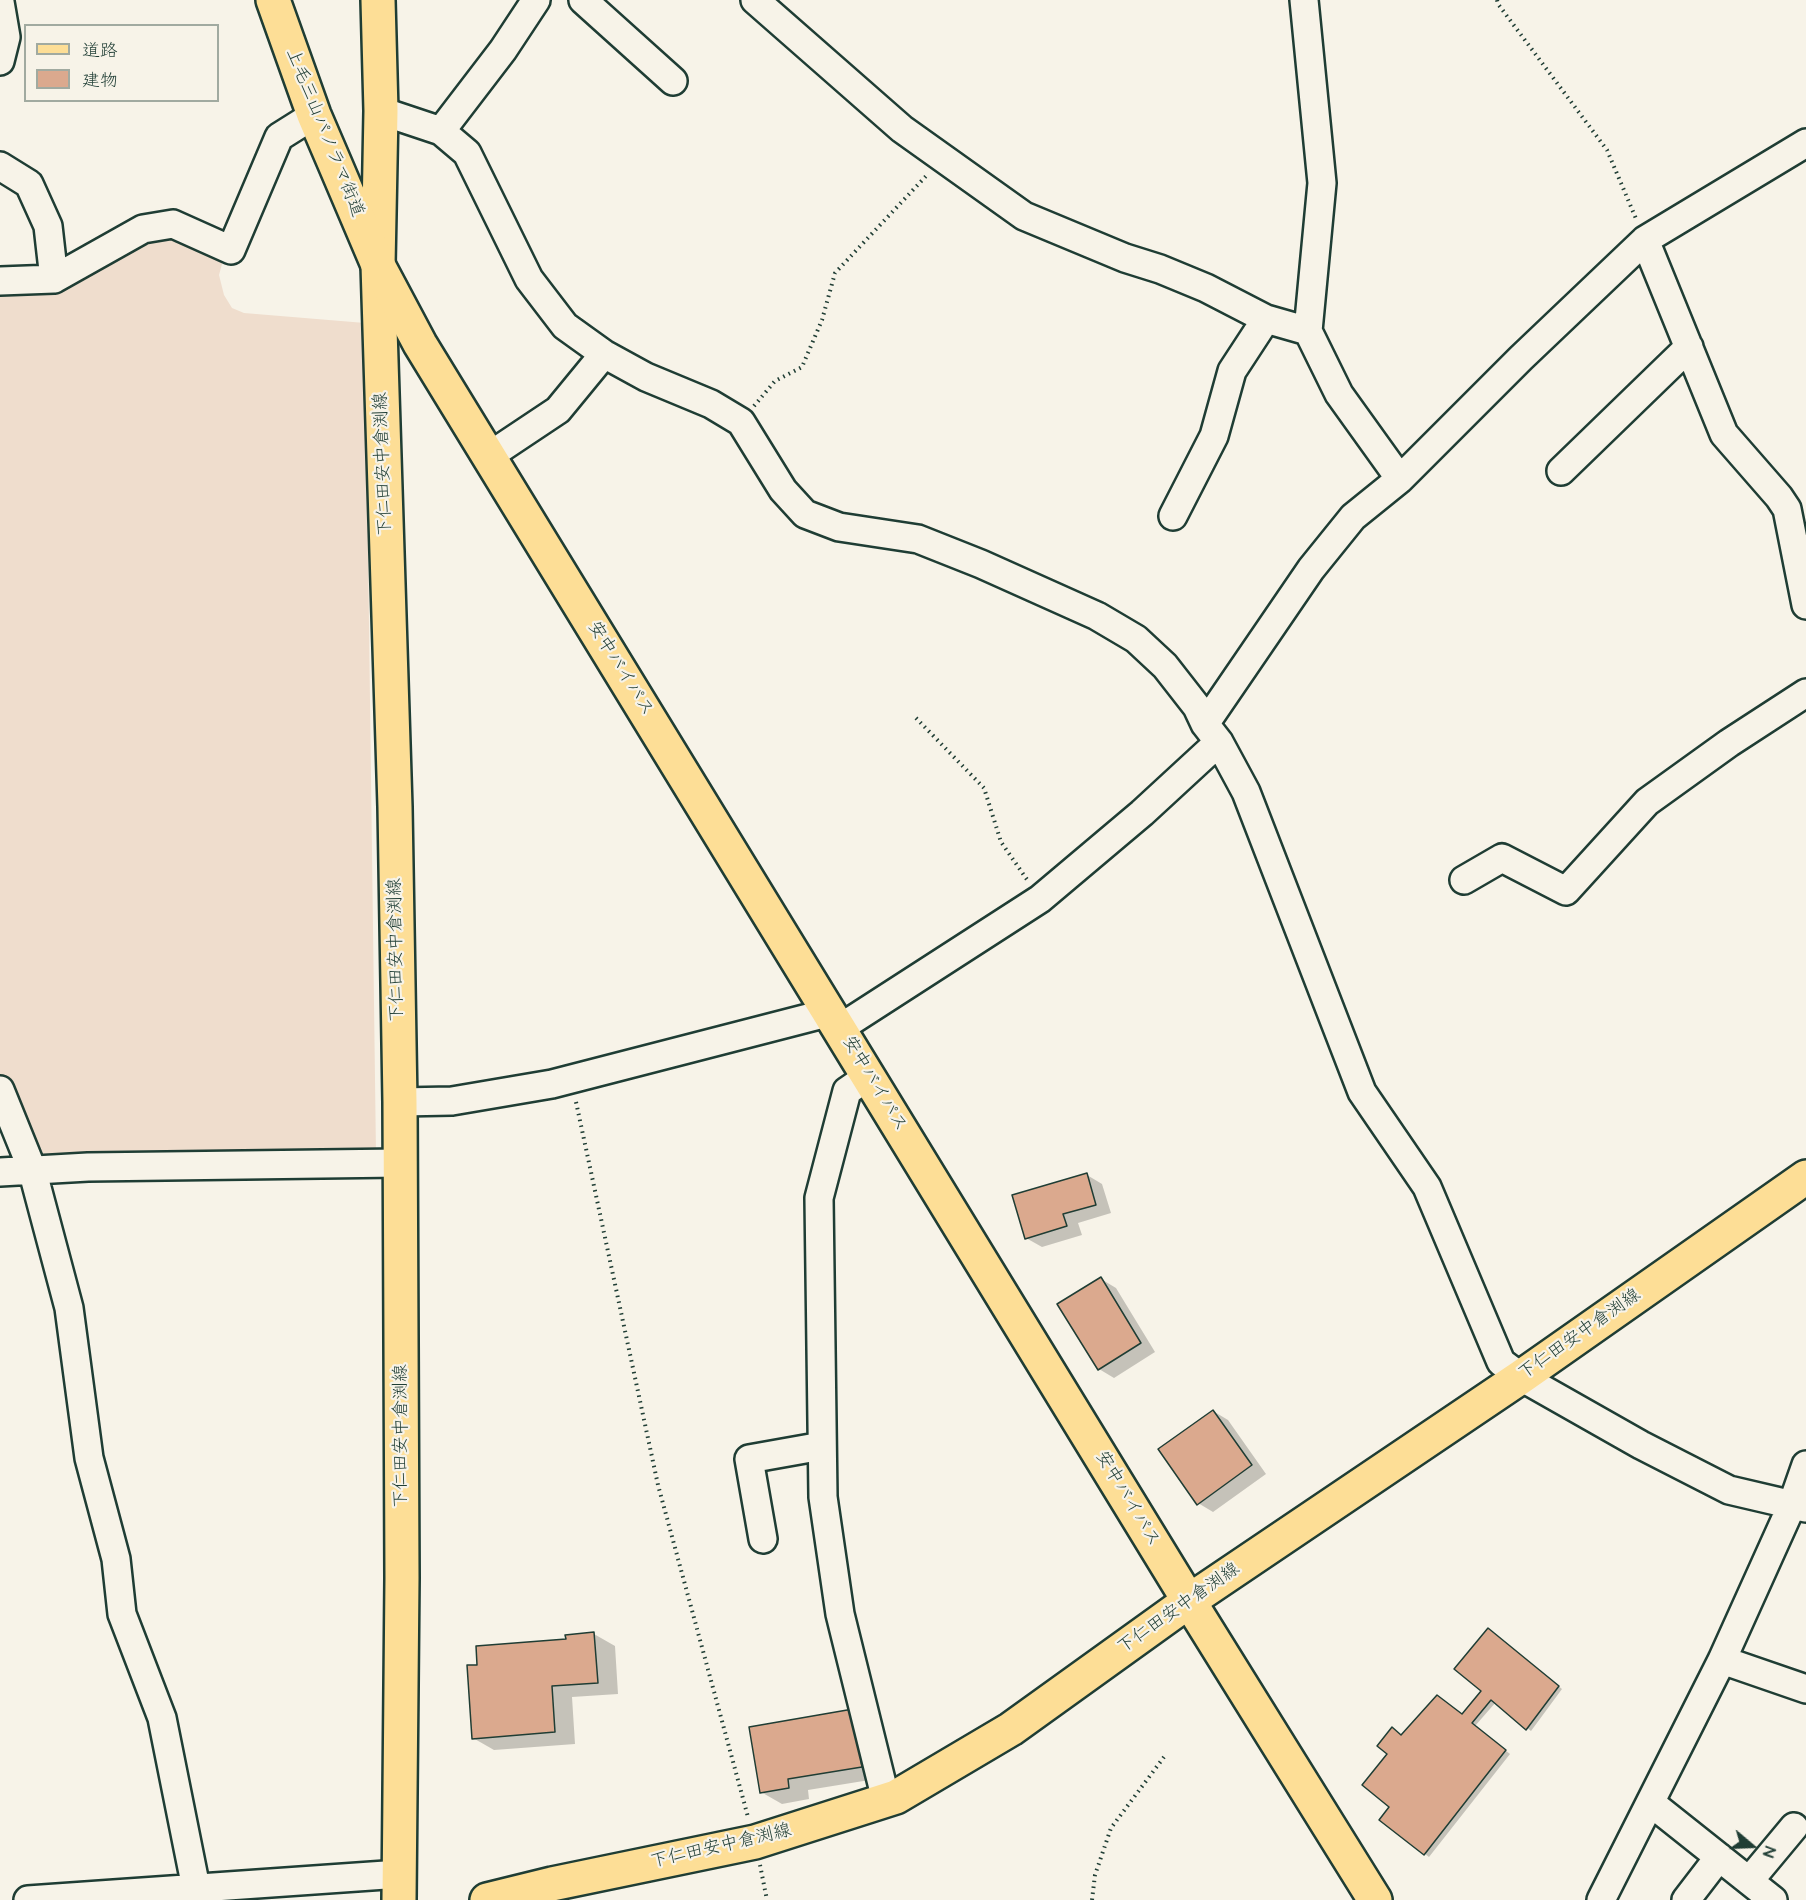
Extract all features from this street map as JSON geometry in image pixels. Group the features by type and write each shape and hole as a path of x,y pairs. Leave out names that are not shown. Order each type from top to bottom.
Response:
{"main road":[{"name":"上毛三山パノラマ街道","path":"273,0 314,115 378,265"},
{"name":"下仁田安中倉渕線","path":"378,0 381,111 378,265 395,807 400,1102 402,1567 399,1887"},
{"name":"安中バイパス","path":"378,265 420,344 1189,1601 1375,1900"},
{"name":"下仁田安中倉渕線","path":"487,1900 553,1892 755,1842 896,1797 1011,1729 1189,1601 1521,1377 1806,1177"}],"street":[{"path":"441,131 503,50 536,0"},
{"path":"584,0 673,81"},
{"path":"755,0 902,129 1024,216 1125,258 1160,269 1206,288 1266,319 1308,331"},
{"path":"1304,0 1322,183 1308,331 1339,394 1400,479"},
{"path":"0,2 6,37 0,61"},
{"path":"381,111 441,131 466,153 529,279 565,326 604,354 646,377 711,404 741,422 783,490 806,514 839,527 918,539 981,564 1097,616 1136,639 1165,666 1197,707 1246,792 1362,1092 1427,1186 1501,1362 1521,1377 1641,1445 1729,1490 1799,1507"},
{"path":"0,281 54,279 143,229 173,224 231,250 279,137 314,115"},
{"path":"400,1102 452,1101 572,1079 835,1020 1040,899 1142,813 1212,733 1311,569 1353,517 1400,479 1521,358 1645,240 1806,143"},
{"path":"0,166 29,184 48,226 54,279"},
{"path":"1645,240 1724,434 1779,497 1798,532 1806,605"},
{"path":"1173,516 1214,436 1232,371 1266,319"},
{"path":"1561,471 1689,348"},
{"path":"489,456 558,410 604,354"},
{"path":"1464,880 1502,858 1566,891 1647,802 1729,743 1806,693"},
{"path":"869,1076 846,1091 819,1198 823,1497 840,1614 886,1800"},
{"path":"0,1090 32,1169 69,1308 89,1458 116,1559 122,1614 162,1718 196,1894"},
{"path":"0,1172 88,1167 400,1163"},
{"path":"763,1539 749,1459 822,1446"},
{"path":"1601,1900 1799,1507 1806,1466"},
{"path":"1722,1660 1806,1689"},
{"path":"1651,1803 1773,1900"},
{"path":"1749,1881 1794,1827"},
{"path":"1686,1900 1719,1857"},
{"path":"28,1900 399,1887"}],"path":[{"path":"1497,0 1606,150 1645,240"},
{"path":"741,422 776,381 802,367 822,320 836,273 942,158"},
{"path":"916,718 984,788 1001,842 1040,899"},
{"path":"572,1079 658,1485 755,1842 767,1900"},
{"path":"1092,1900 1095,1875 1111,1828 1164,1757"}],"shaded area":[{"path":"173,224 225,253 219,275 224,295 232,308 244,313 365,323 376,1154 40,1161 0,1074 0,285"}],"building":[{"path":"1087,1173 1096,1205 1063,1214 1067,1226 1025,1239 1012,1195"},
{"path":"1101,1277 1141,1343 1098,1370 1057,1304"},
{"path":"1213,1410 1252,1465 1197,1505 1158,1449"},
{"path":"1488,1628 1559,1686 1526,1730 1491,1700 1472,1723 1506,1750 1424,1855 1379,1820 1389,1807 1362,1785 1387,1754 1377,1746 1392,1727 1401,1735 1437,1695 1462,1714 1481,1691 1454,1669"},
{"path":"594,1632 598,1683 552,1686 555,1732 472,1739 467,1665 477,1665 476,1646 566,1639 565,1635"},
{"path":"853,1709 862,1767 788,1779 789,1788 760,1793 749,1727"}]}
